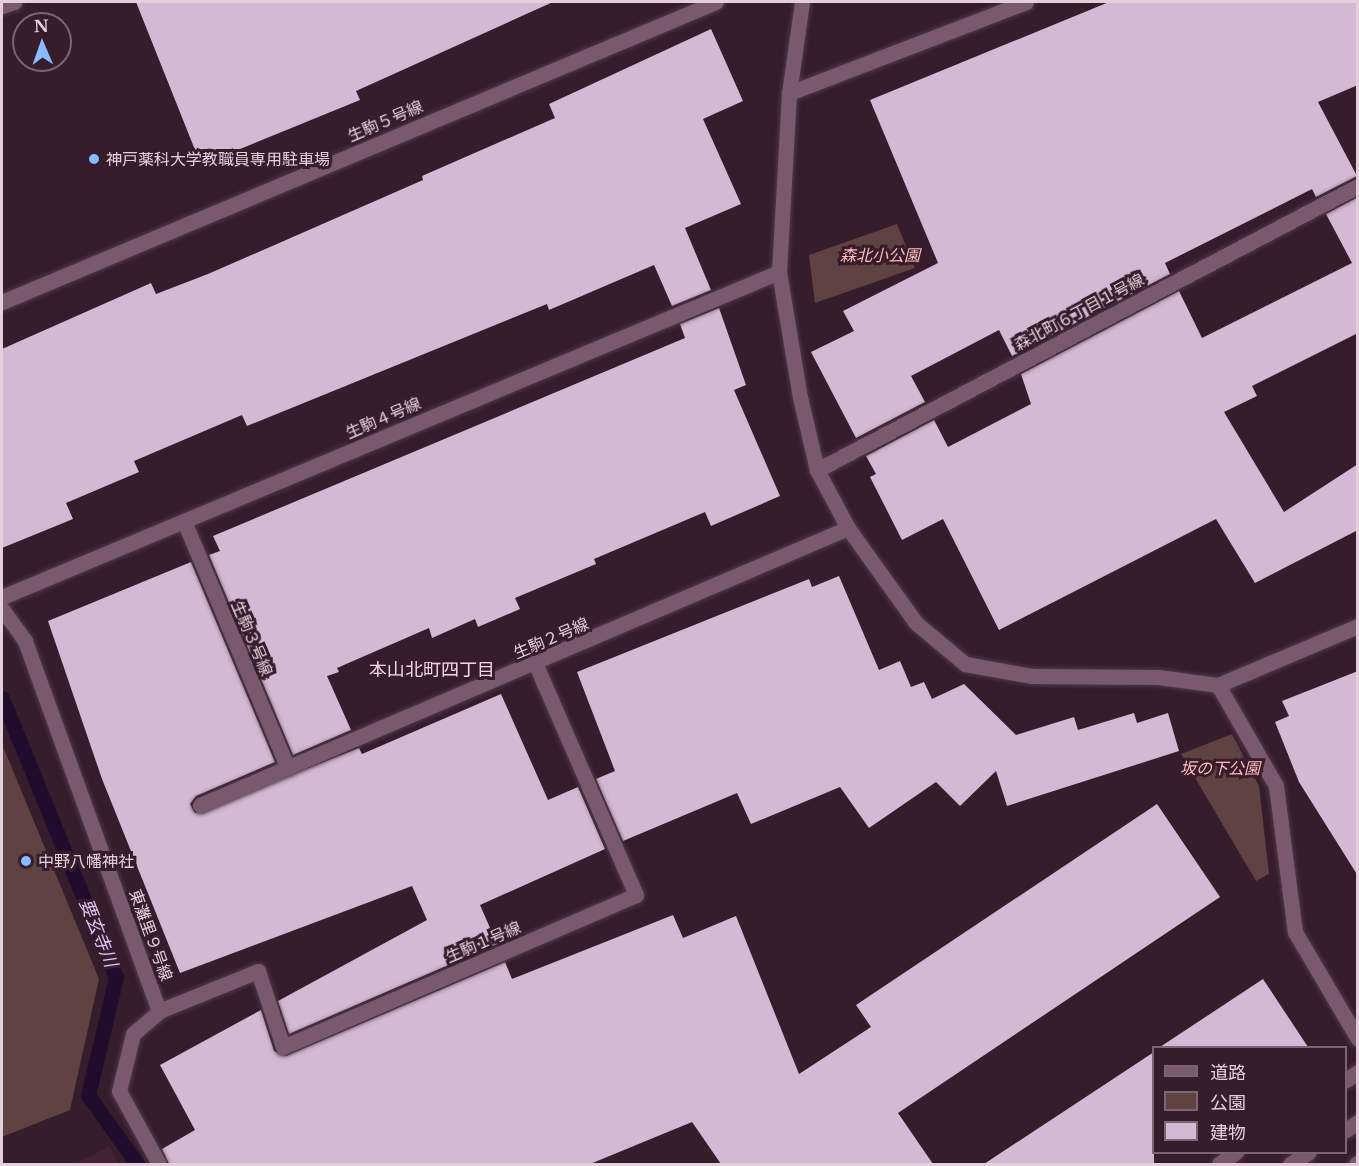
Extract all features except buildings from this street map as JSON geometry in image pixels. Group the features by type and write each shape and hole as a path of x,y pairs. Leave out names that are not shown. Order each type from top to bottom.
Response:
{"street":[{"path":"2,6 14,2"},
{"name":"生駒５号線","path":"2,302 716,2"},
{"path":"802,2 789,93 779,272 817,470 848,528 916,623 965,664 1031,676 1158,677 1218,684 1358,626"},
{"path":"789,93 1026,2"},
{"name":"森北町６丁目１号線","path":"817,470 1358,186"},
{"name":"生駒４号線","path":"2,597 779,272"},
{"name":"生駒３号線","path":"184,521 288,768"},
{"name":"生駒２号線","path":"200,805 536,665 848,528"},
{"name":"東灘里９号線","path":"2,609 25,640 159,1011"},
{"name":"生駒１号線","path":"159,1011 258,971 283,1047 636,895 536,665"},
{"path":"1218,684 1276,786 1295,932 1358,1039"},
{"path":"159,1011 133,1034 118,1091 159,1164"},
{"path":"1219,1164 1233,1154"},
{"path":"1290,1164 1306,1154"}],"shaded area":[{"path":"109,1146 119,1164 79,1164 79,1162"}],"green space":[{"name":"森北小公園","path":"897,224 915,268 815,303 809,255"},
{"name":"坂の下公園","path":"1232,734 1259,786 1269,874 1256,881 1181,754"},
{"name":"中野八幡神社","path":"2,744 99,979 70,1110 2,1137"}],"waterway":[{"name":"要玄寺川","path":"2,698 116,977 88,1095 137,1164"}],"place":[{"name":"神戸薬科大学教職員専用駐車場","path":"94,159"},
{"name":"中野八幡神社","path":"26,861"}],"district":[{"name":"本山北町四丁目","path":"432,670"}]}
